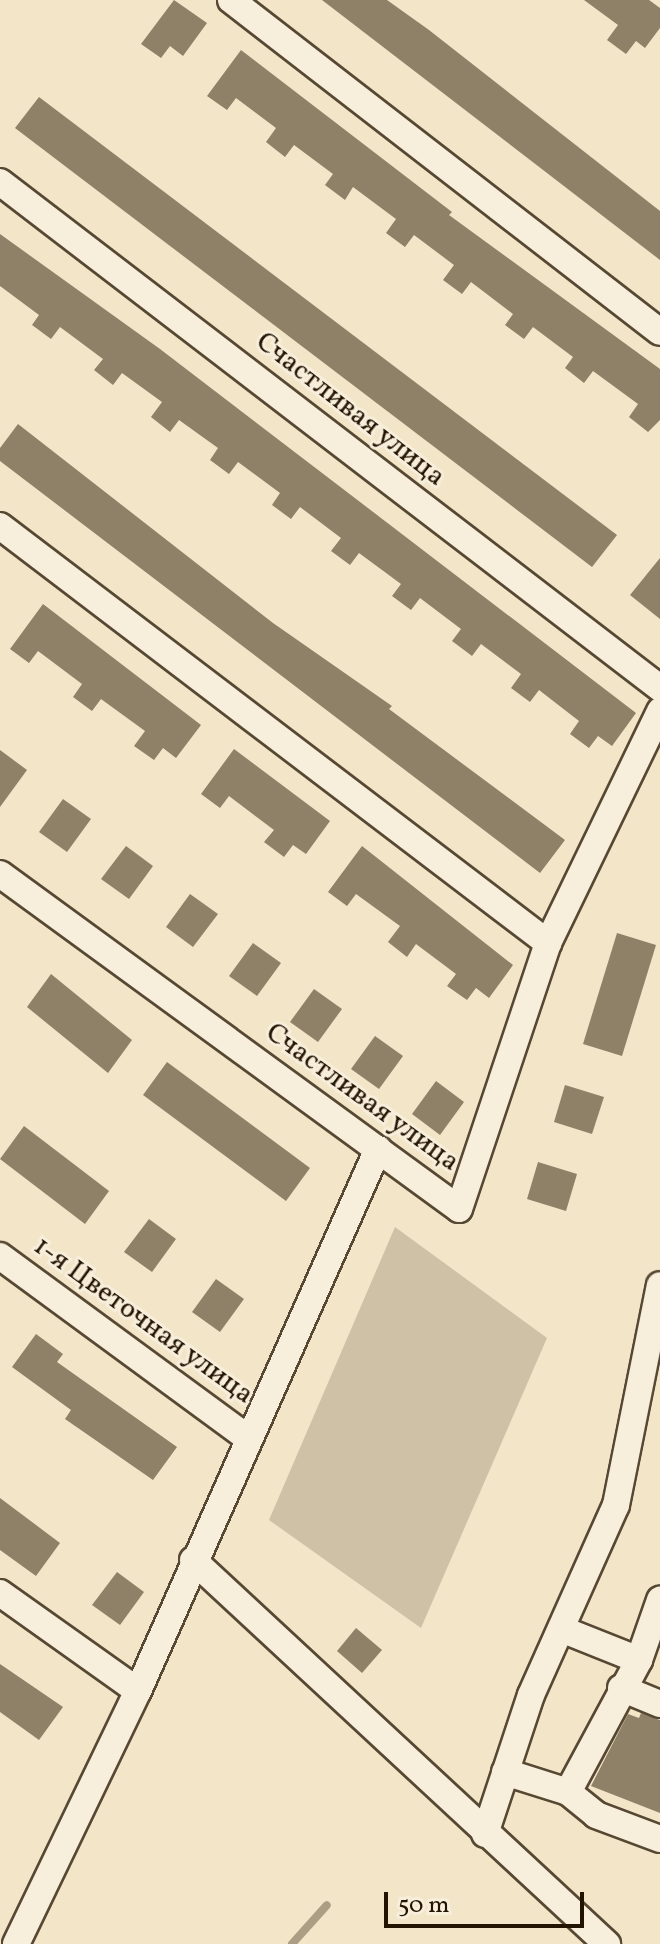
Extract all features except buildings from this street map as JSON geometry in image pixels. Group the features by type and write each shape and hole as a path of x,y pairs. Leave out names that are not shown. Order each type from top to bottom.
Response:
{"street":[{"path":"231,0 660,332"},
{"name":"Счастливая улица","path":"0,182 660,688"},
{"path":"0,526 548,943"},
{"name":"Счастливая улица","path":"0,874 459,1209 548,943 660,711"},
{"path":"16,1944 138,1691 193,1560 378,1149"},
{"name":"1-я Цветочная улица","path":"0,1256 248,1438"},
{"path":"485,1834 505,1772 561,1629 616,1505 659,1299"},
{"path":"193,1560 607,1944"},
{"path":"0,1593 138,1691"},
{"path":"568,1792 621,1688 639,1660 660,1600"},
{"path":"561,1629 639,1660"},
{"path":"621,1688 660,1704"},
{"path":"505,1772 568,1792 596,1815 660,1839"}],"shaded area":[{"path":"395,1227 547,1338 421,1628 269,1520"}],"waterway":[{"path":"292,1944 327,1905"}]}
